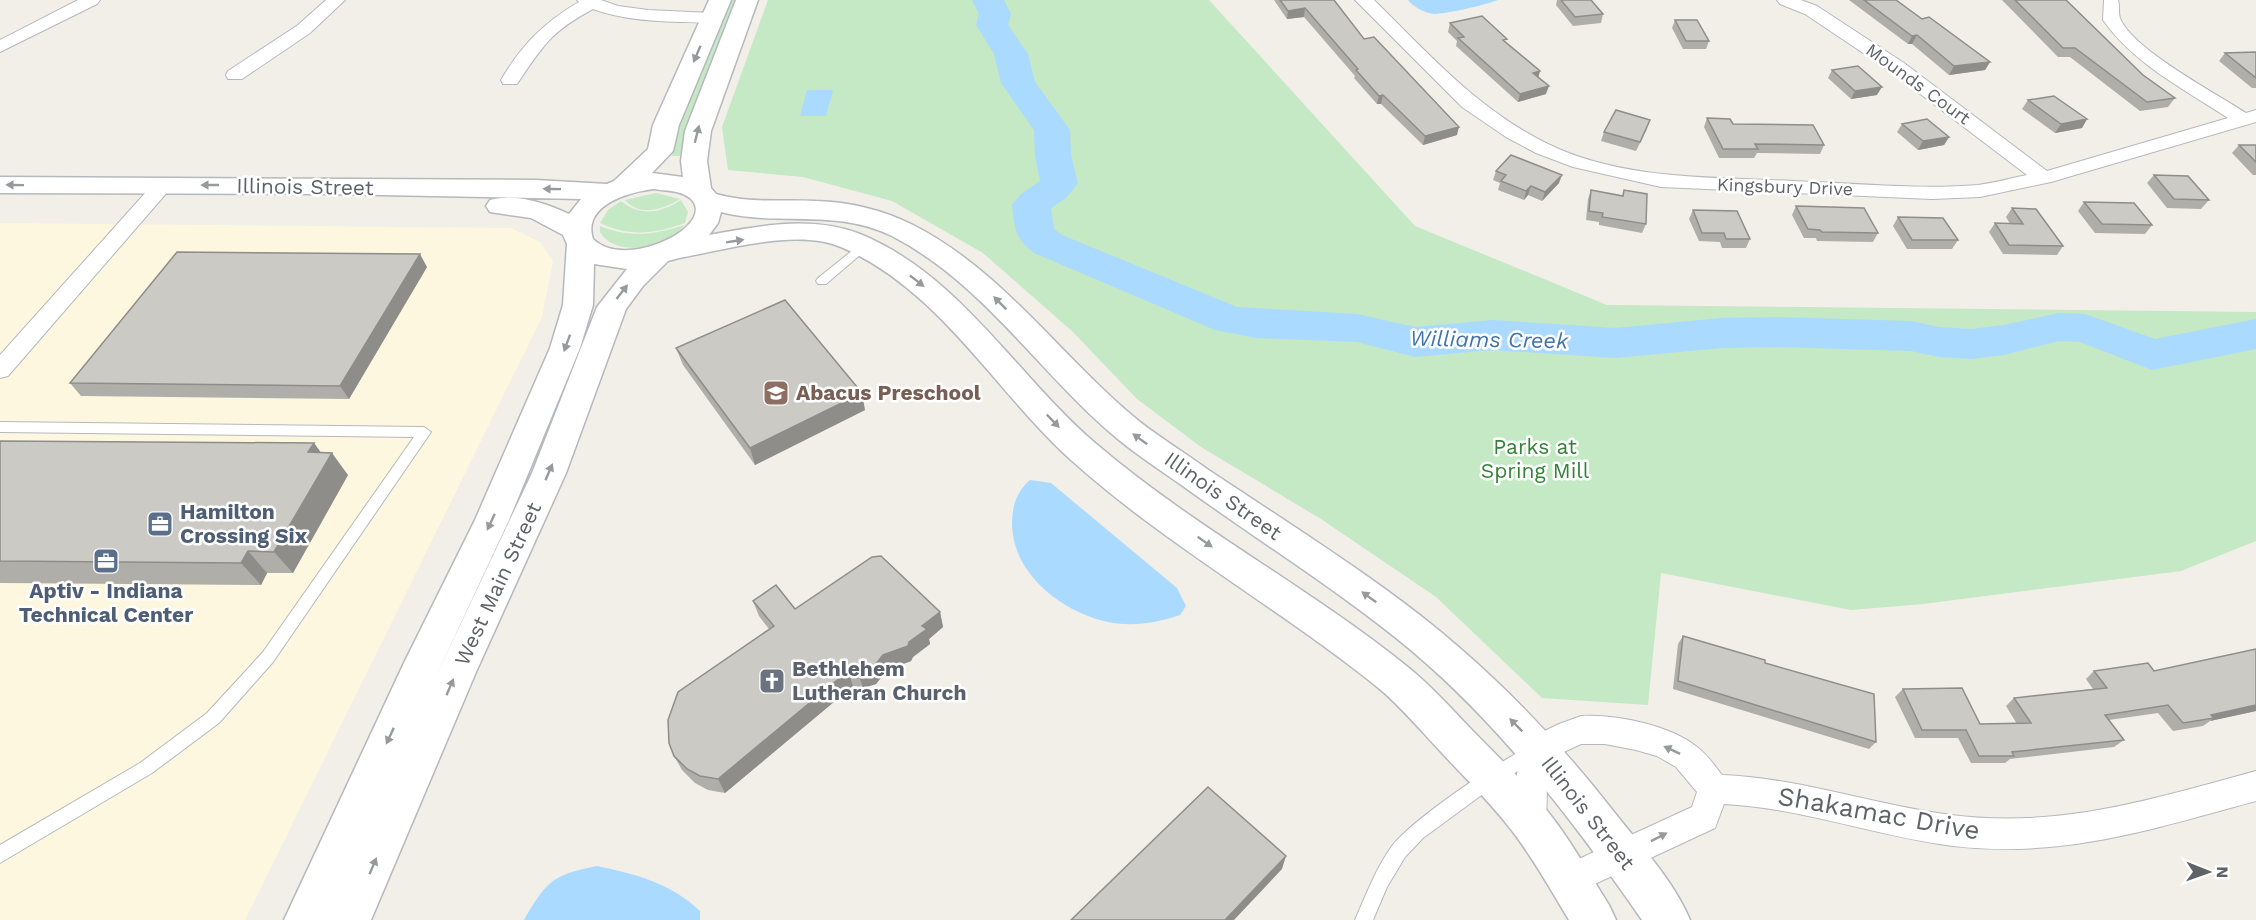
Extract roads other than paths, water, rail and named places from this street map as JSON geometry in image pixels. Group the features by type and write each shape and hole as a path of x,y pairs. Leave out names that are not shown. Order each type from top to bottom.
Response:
{"street":[{"path":"0,47 92,0"},
{"path":"235,75 304,30 336,0"},
{"path":"667,253 690,240 705,224 709,208 702,195 694,161 698,131 747,0"},
{"name":"Kingsbury Drive","path":"1364,0 1469,103 1526,140 1580,163 1635,177 1682,183 1932,193 2002,188 2044,178 2250,117"},
{"name":"Mounds Court","path":"1786,0 1811,10 1877,54 2044,178"},
{"path":"510,80 534,42 550,27 588,1 626,14 653,17 716,9"},
{"path":"2111,2 2110,17 2117,28 2159,65 2250,117"},
{"path":"716,9 666,125 660,151 617,189 586,210 579,237 599,256 615,260 643,260 667,253 799,233 825,234 845,238 863,246 906,272 933,293 1081,449 1146,500 1333,632 1390,676 1492,778 1530,822 1594,920"},
{"path":"617,189 665,181 688,186 702,195"},
{"name":"Illinois Street","path":"0,185 617,189"},
{"path":"0,370 163,185"},
{"name":"Illinois Street","path":"702,195 755,210 820,209 845,212 888,224 937,249 994,298 1118,421 1356,588 1425,639 1461,670 1539,749 1580,798 1668,920"},
{"name":"Illinois Street","path":"0,206 414,208 512,206 544,212 561,220 579,237"},
{"name":"West Main Street","path":"306,920 492,520 565,348 578,305 579,237"},
{"name":"West Main Street","path":"350,920 456,672 549,473 617,297 633,279 667,253"},
{"path":"1530,822 1533,767 1539,749 1581,730 1594,729 1620,733 1668,747 1686,757 1714,789 1704,817 1569,880"},
{"name":"Shakamac Drive","path":"1714,789 1742,789 1790,796 1893,821 1952,830 2002,834 2049,833 2098,827 2256,786"}],"lane":[{"path":"822,281 863,246"},
{"path":"0,427 424,432 268,657 213,718 146,768 0,855"},
{"path":"1364,920 1399,851 1417,832 1492,778 1539,749"}],"water":[{"path":"1408,0 1498,0 1447,13 1433,14 1419,9"},
{"path":"807,90 833,90 826,116 800,116"},
{"path":"1030,480 1051,483 1177,588 1186,606 1180,615 1144,623 1108,622 1074,610 1043,588 1021,559 1012,525 1016,500"},
{"path":"597,866 639,876 677,893 700,911 700,920 524,920 539,896 552,882 570,873"}],"waterway":[{"name":"Williams Creek","path":"988,0 995,14 992,25 1011,54 1018,83 1052,130 1053,155 1059,183 1031,205 1035,234 1048,244 1230,320 1256,324 1357,328 1415,342 1492,335 1615,343 1721,333 1777,332 1911,336 1939,342 1971,344 2004,340 2059,327 2085,328 2152,355 2256,334"}],"place":[{"name":"Abacus Preschool","path":"776,393"},
{"name":"Hamilton Crossing Six","path":"160,524"},
{"name":"Aptiv - Indiana Technical Center","path":"106,561"},
{"name":"Bethlehem Lutheran Church","path":"772,681"}],"park label":[{"name":"Parks at Spring Mill","path":"1535,459"}]}
